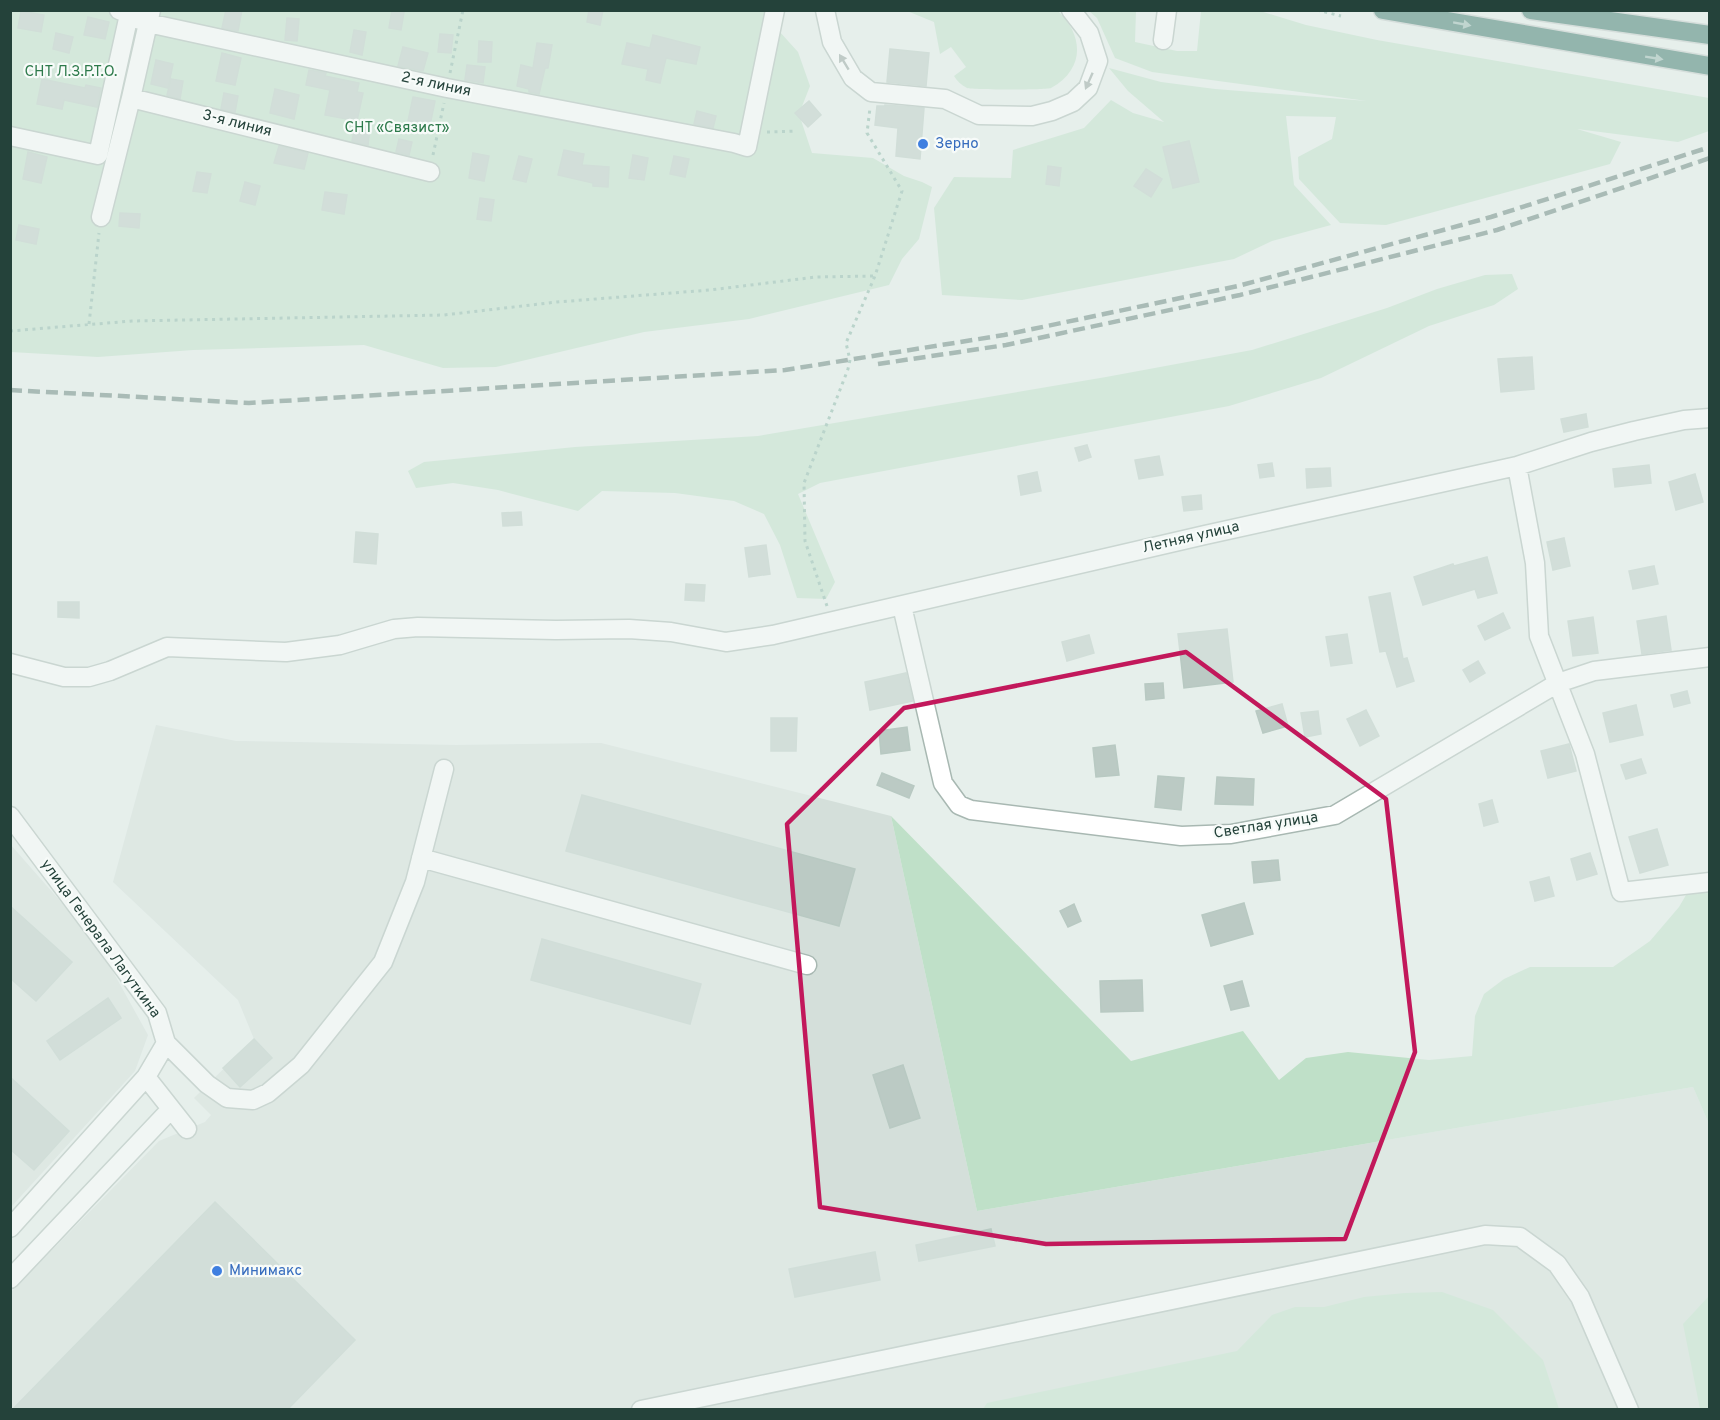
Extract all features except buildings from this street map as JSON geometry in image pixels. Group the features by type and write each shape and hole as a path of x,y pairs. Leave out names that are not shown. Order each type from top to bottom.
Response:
{"highway":[{"path":"1383,10 1710,66"},
{"path":"1531,10 1710,34"}],"street":[{"path":"749,140 775,10"},
{"path":"825,10 832,42 853,78 871,92 945,99 979,115 1032,116 1073,102 1088,88 1098,61 1089,33 1071,10"},
{"path":"1163,40 1167,10"},
{"path":"10,136 98,155 126,12"},
{"name":"2-я линия","path":"126,12 133,19 150,17 447,88 734,143 749,140"},
{"path":"101,217 150,17"},
{"name":"3-я линия","path":"131,98 430,172"},
{"name":"Летняя улица","path":"10,663 64,676 89,677 110,671 167,647 286,652 340,645 394,629 418,627 629,629 671,632 726,642 833,622 1205,535 1517,466 1634,431 1684,420 1710,418"},
{"path":"1517,466 1535,563 1539,636 1585,754 1621,892 1710,882"},
{"name":"Светлая улица","path":"902,606 943,783 959,805 971,810 1169,835 1231,834 1335,815 1558,683 1593,671 1710,657"},
{"path":"10,1228 146,1077 166,1043 207,1084 227,1098 253,1100 268,1093 302,1065 383,962 415,882 444,769"},
{"name":"улица Генерала Лагуткина","path":"10,816 157,1013 166,1043"},
{"path":"421,858 807,965"},
{"path":"146,1077 187,1129"},
{"path":"10,1279 171,1109"},
{"path":"641,1410 1485,1235 1520,1237 1557,1264 1580,1297 1629,1410"}],"path":[{"path":"1317,10 1341,16"},
{"path":"833,622 805,542 804,483 848,369 850,360 846,343 875,276 902,191 867,133 868,126"},
{"path":"749,140 797,131"},
{"path":"89,324 101,217"},
{"path":"10,331 144,321 444,315 557,302 710,291 816,277 875,276"}],"highlighted area":[{"path":"1186,652 1386,799 1415,1052 1345,1239 1046,1244 820,1207 787,824 904,708"}],"shaded area":[{"path":"156,725 236,741 456,745 601,743 891,816 977,1211 1693,1087 1709,1124 1709,1409 11,1409 10,1293 159,1141 205,1122 211,1115 194,1098 254,1039 238,1000 113,882"},
{"path":"10,844 97,943 148,1035 135,1071 11,1207"}],"green space":[{"path":"10,11 781,11 779,31 798,52 810,86 799,114 812,153 873,158 904,176 932,187 919,239 902,259 889,285 749,319 644,332 496,367 443,368 364,345 193,350 98,357 11,352"},
{"path":"907,11 1058,11 1073,31 1077,52 1075,62 1062,80 1051,88 1010,90 967,88 954,76 966,67 951,47 940,54 934,22"},
{"path":"1089,11 1136,11 1135,42 1177,51 1197,51 1201,11 1260,11 1306,25 1377,40 1709,98 1709,131 1678,142 1577,129 1621,142 1610,164 1386,225 1340,223 1299,179 1298,157 1332,139 1336,117 1286,116 1294,185 1331,225 1272,241 1234,259 1022,300 942,295 934,208 954,177 1011,178 1013,150 1084,128 1111,100 1133,113 1164,122 1128,91 1109,68 1161,82 1215,89 1367,101 1152,72 1115,58 1097,18"},
{"path":"1512,274 1518,289 1494,305 1429,326 1321,378 1229,406 820,483 798,494 835,582 826,599 797,598 780,545 764,514 734,501 675,493 602,491 578,511 498,490 453,483 416,488 408,471 424,462 575,447 758,436 1106,377 1252,350 1387,308 1437,289 1485,275"},
{"path":"891,816 1131,1061 1243,1031 1279,1080 1306,1058 1348,1052 1429,1060 1472,1056 1475,1016 1484,994 1504,979 1530,967 1613,967 1650,941 1679,907 1686,895 1709,887 1709,1124 1693,1087 977,1211"},
{"path":"1442,1292 1493,1310 1543,1360 1559,1409 983,1409 987,1403 1237,1351 1272,1315 1295,1307 1324,1307 1364,1297"},
{"path":"1709,1296 1709,1409 1700,1409 1683,1324"}],"railway":[{"path":"10,390 249,403 785,370 1004,335 1238,286 1491,217 1710,147"},
{"path":"878,364 1006,345 1240,295 1497,230 1710,158"}],"place":[{"name":"Зерно","path":"923,144"},
{"name":"Минимакс","path":"217,1271"}],"park label":[{"name":"СНТ Л.З.Р.Т.О.","path":"71,72"},
{"name":"СНТ «Связист»","path":"397,128"}]}
